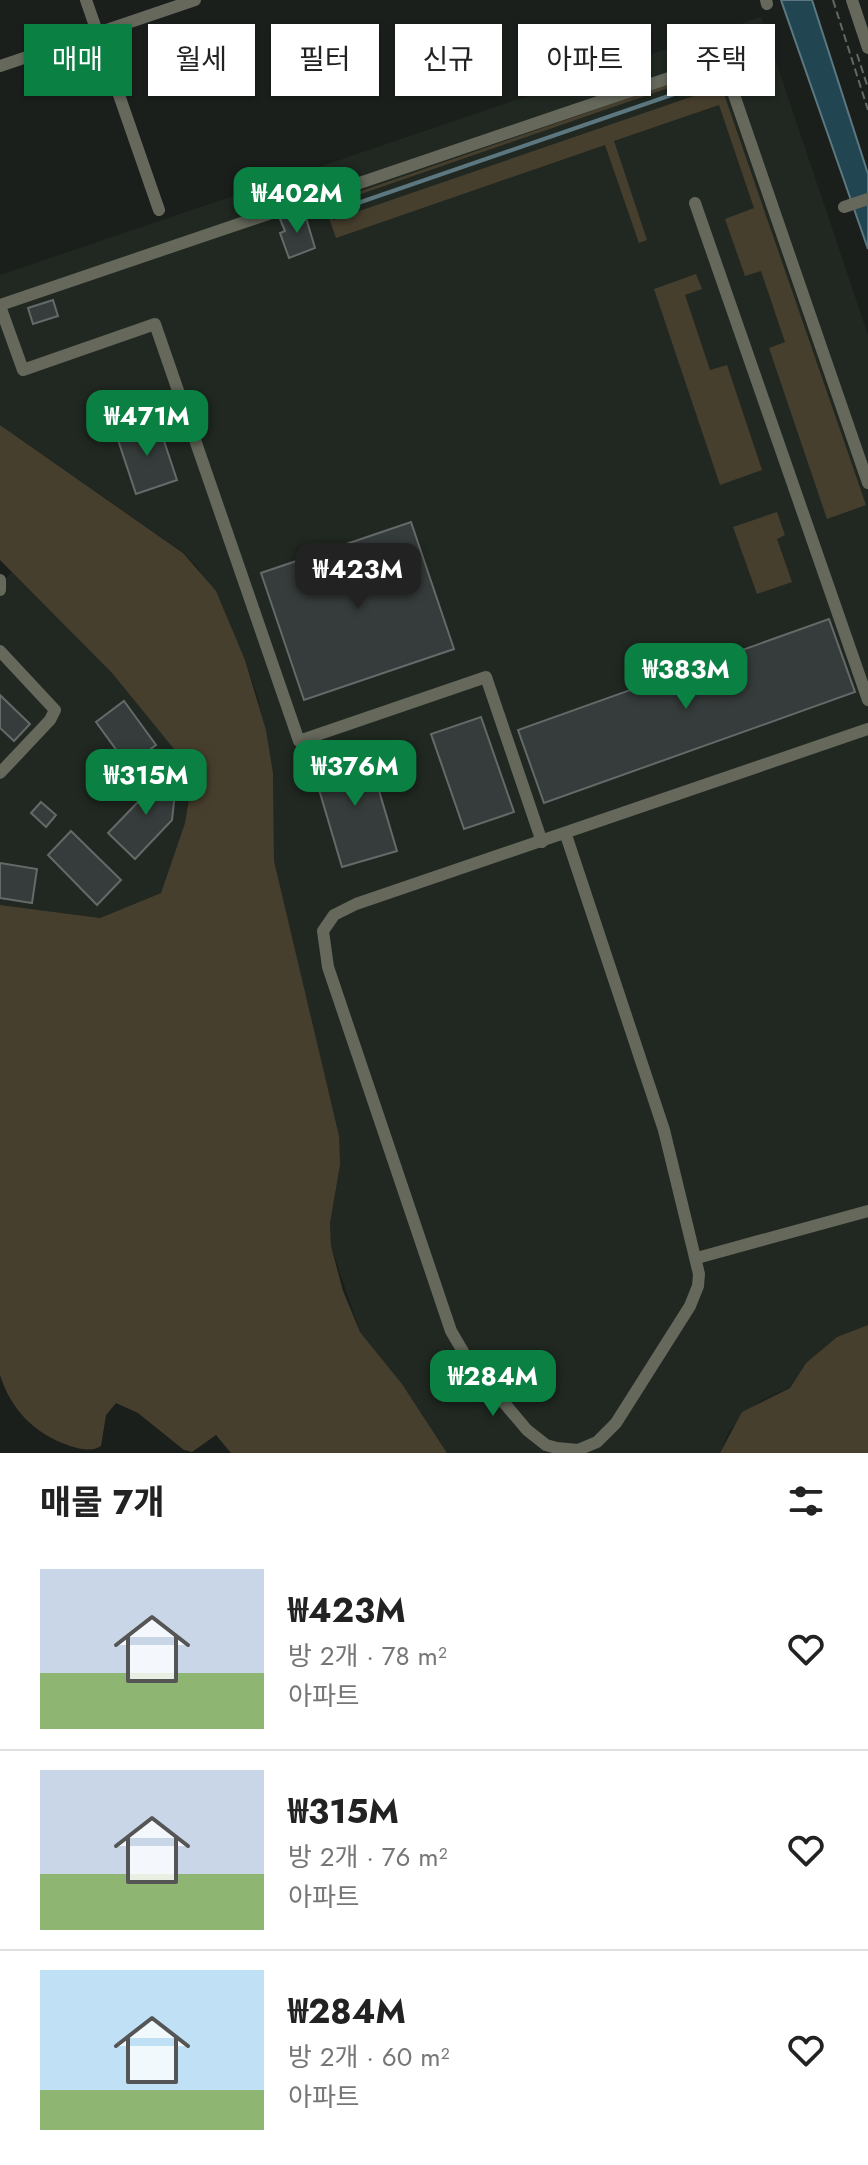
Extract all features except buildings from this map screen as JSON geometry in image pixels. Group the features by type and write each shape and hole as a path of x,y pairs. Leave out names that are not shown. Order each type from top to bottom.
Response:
{"street":[{"path":"86,0 94,24"},
{"path":"124,24 195,0"},
{"path":"852,0 868,48"},
{"path":"0,66 24,58"},
{"path":"542,842 486,677 299,741 155,324 23,370 0,305 722,60 868,483"},
{"path":"119,96 159,210"},
{"path":"844,207 868,199"},
{"path":"695,203 868,700"},
{"path":"0,580 0,590"},
{"path":"0,651 55,710 50,720 0,773"},
{"path":"566,835 664,1130 697,1258 698,1286 690,1306 616,1423 605,1436 589,1447 567,1450 537,1439 468,1360 451,1331 328,967 323,931 334,915 356,904 566,835 868,729"},
{"path":"697,1258 868,1211"}],"path":[{"path":"833,0 868,110"}],"shaded area":[{"path":"761,17 763,24 740,24"},
{"path":"667,49 667,96 775,96 775,59 868,335 868,1325 837,1337 806,1363 790,1387 760,1401 729,1431 720,1453 447,1453 402,1384 360,1332 331,1246 330,1223 340,1165 274,861 273,773 258,698 245,660 198,568 184,553 0,425 0,275 528,96 651,96 651,54"},
{"path":"667,85 667,88 651,94 651,90"},
{"path":"634,96 645,96 329,205 333,220 694,96 725,96 866,505 827,519 769,348 785,342 761,271 745,276 725,219 754,208 719,105 614,141 647,240 639,243 605,145 336,238 324,204"},
{"path":"696,274 702,289 685,295 710,370 727,365 762,470 720,485 654,289"},
{"path":"0,425 183,553 216,591 245,660 266,730 273,773 274,861 339,1136 340,1165 330,1223 331,1246 343,1291 360,1332 402,1384 447,1453 231,1453 216,1435 192,1452 184,1450 138,1413 116,1403 106,1415 101,1446 82,1449 57,1441 35,1427 18,1410 5,1388 0,1375 0,905 100,918 161,893 185,823 190,793 187,765 112,673 0,560"},
{"path":"777,512 785,535 777,539 792,582 757,594 733,527"},
{"path":"12,572 112,673 187,765 190,793 185,823 161,893 100,918 0,905 0,584"},
{"path":"868,1325 868,1453 720,1453 742,1412 790,1388 806,1363 837,1337"}],"water":[{"path":"781,0 812,0 868,174 868,249"}],"waterway":[{"path":"355,204 668,96"}]}
